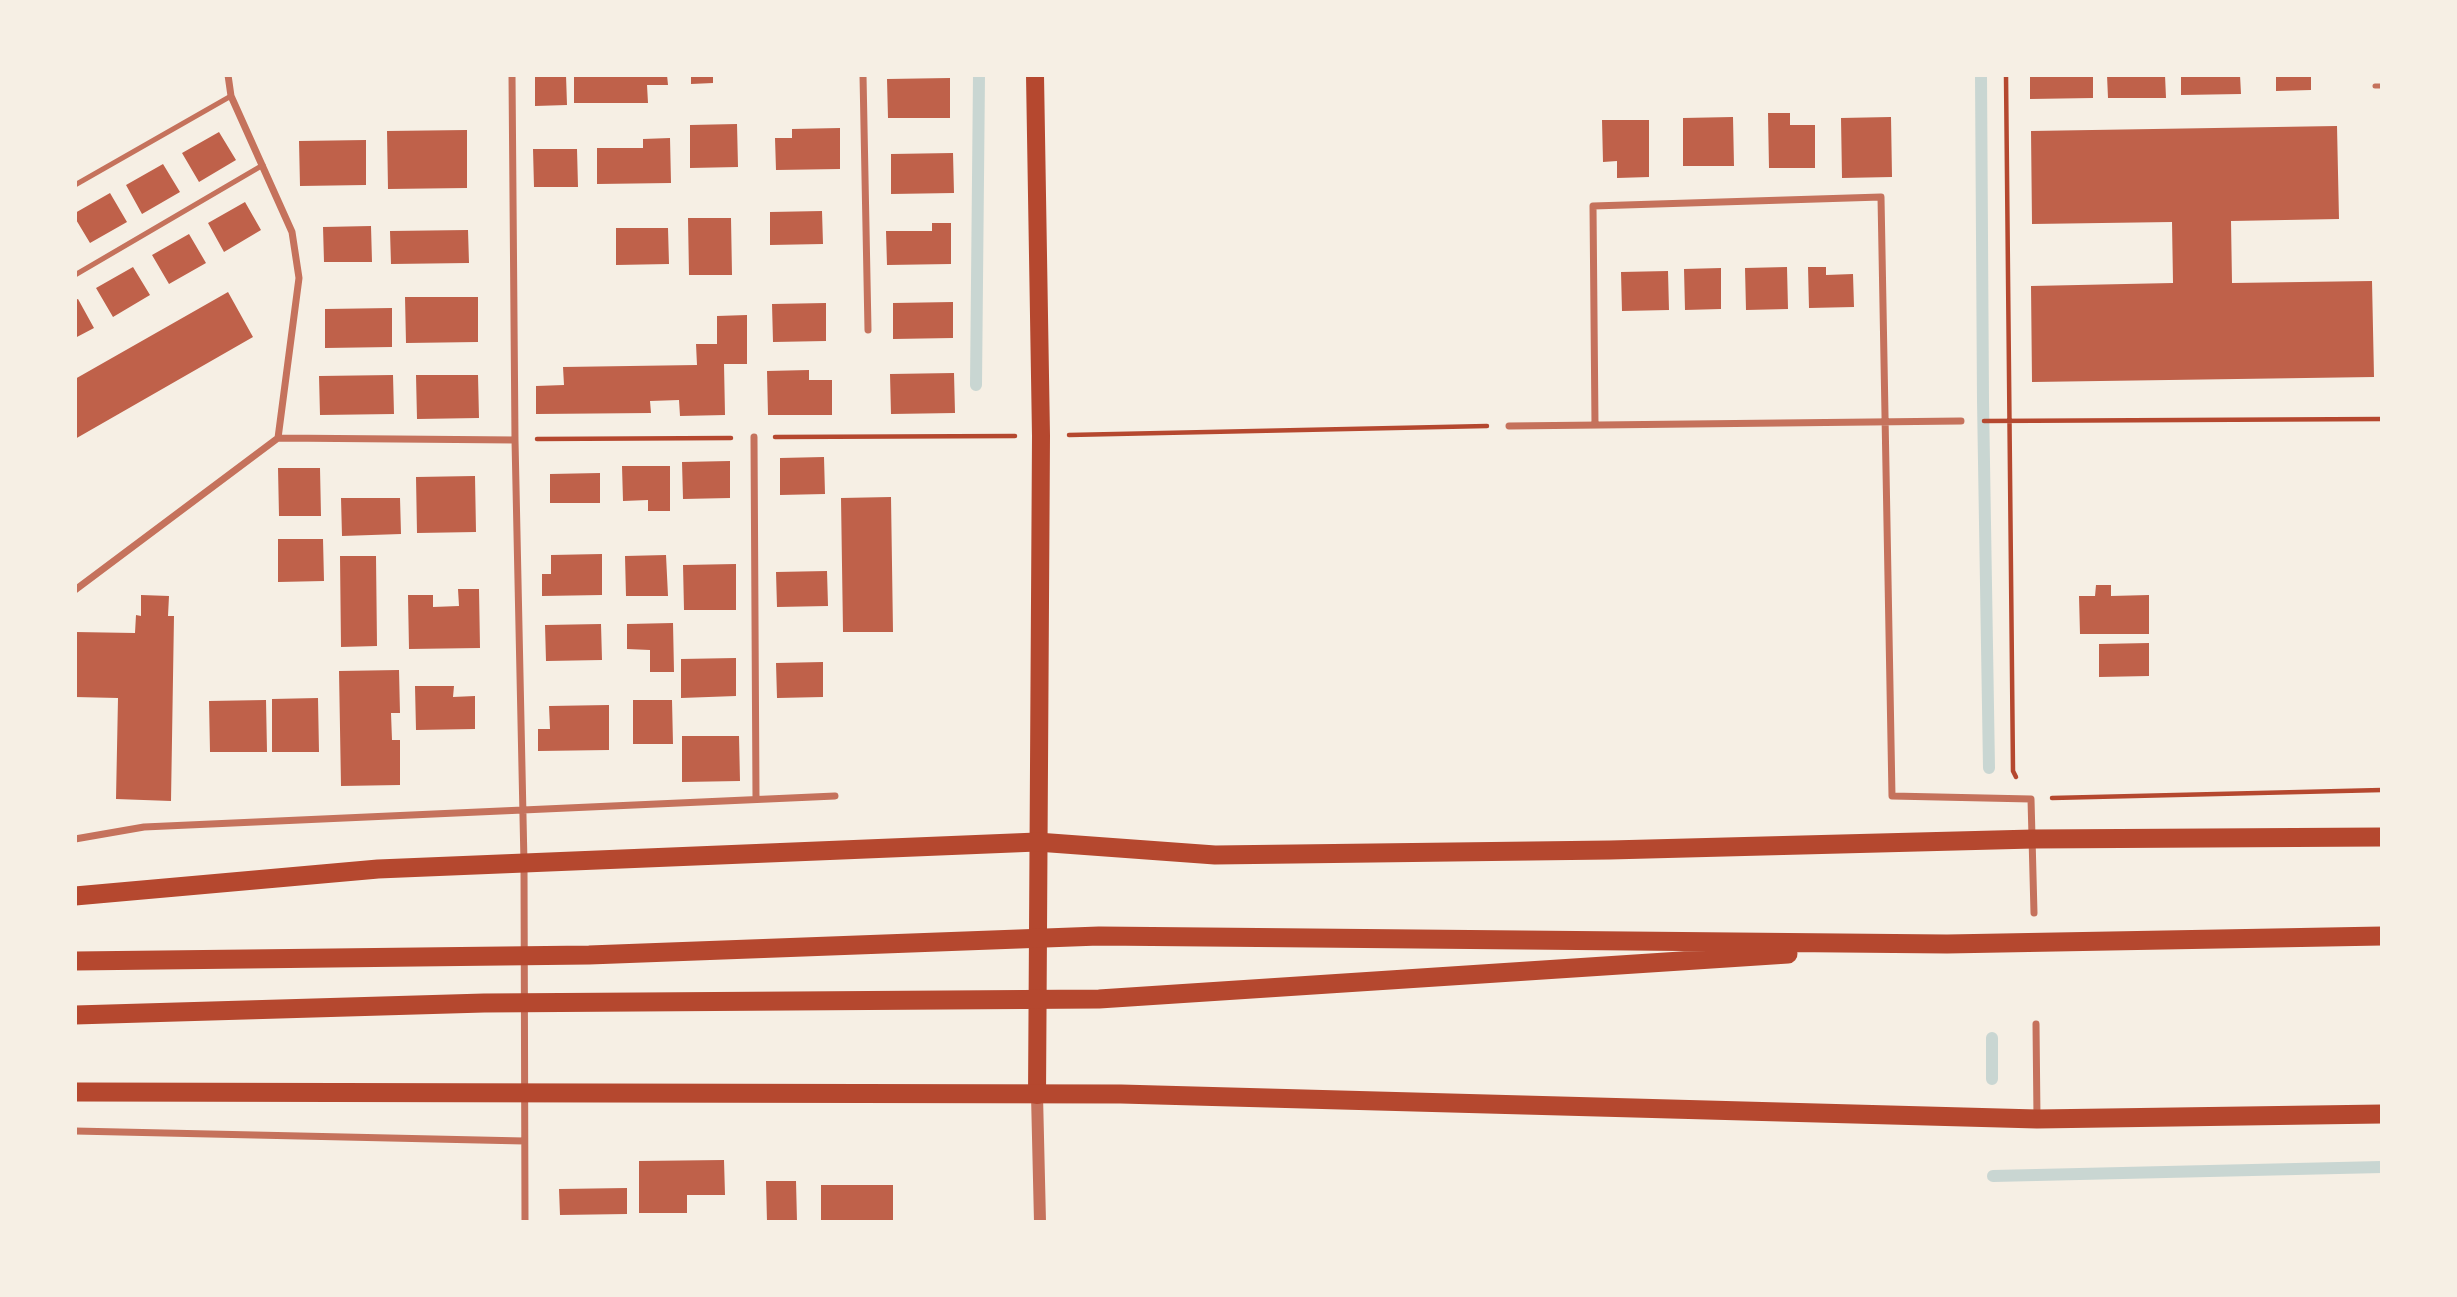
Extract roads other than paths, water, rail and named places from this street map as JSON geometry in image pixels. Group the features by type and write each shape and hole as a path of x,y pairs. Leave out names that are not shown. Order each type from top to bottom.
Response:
{"highway":[{"path":"75,896 378,869 1037,842 1215,855 1610,850 2033,839 2382,837"},
{"path":"75,961 589,955 1099,936 1947,944 2382,936"},
{"path":"75,1015 484,1003 1100,999 1947,944"},
{"path":"75,1092 1121,1094 2037,1119 2382,1114"}],"main road":[{"path":"1035,75 1041,436 1037,1095"}],"street":[{"path":"228,75 231,96 292,232 299,278 278,438"},
{"path":"512,75 515,440 524,863 525,1222"},
{"path":"863,75 868,330"},
{"path":"1595,425 1593,206 1881,197 1892,796 2031,799 2034,913"},
{"path":"1509,426 1961,421"},
{"path":"75,590 278,438 515,440"},
{"path":"754,438 756,799"},
{"path":"75,839 144,827 835,796"},
{"path":"2036,1024 2037,1119"},
{"path":"1037,1095 1040,1222"},
{"path":"75,1130 524,1141"}],"lane":[{"path":"75,185 231,96"},
{"path":"75,275 263,165"}],"waterway":[{"path":"976,385 979,75"},
{"path":"1981,75 1989,768"},
{"path":"1992,1038 1992,1079"},
{"path":"1993,1176 2382,1167"}]}
